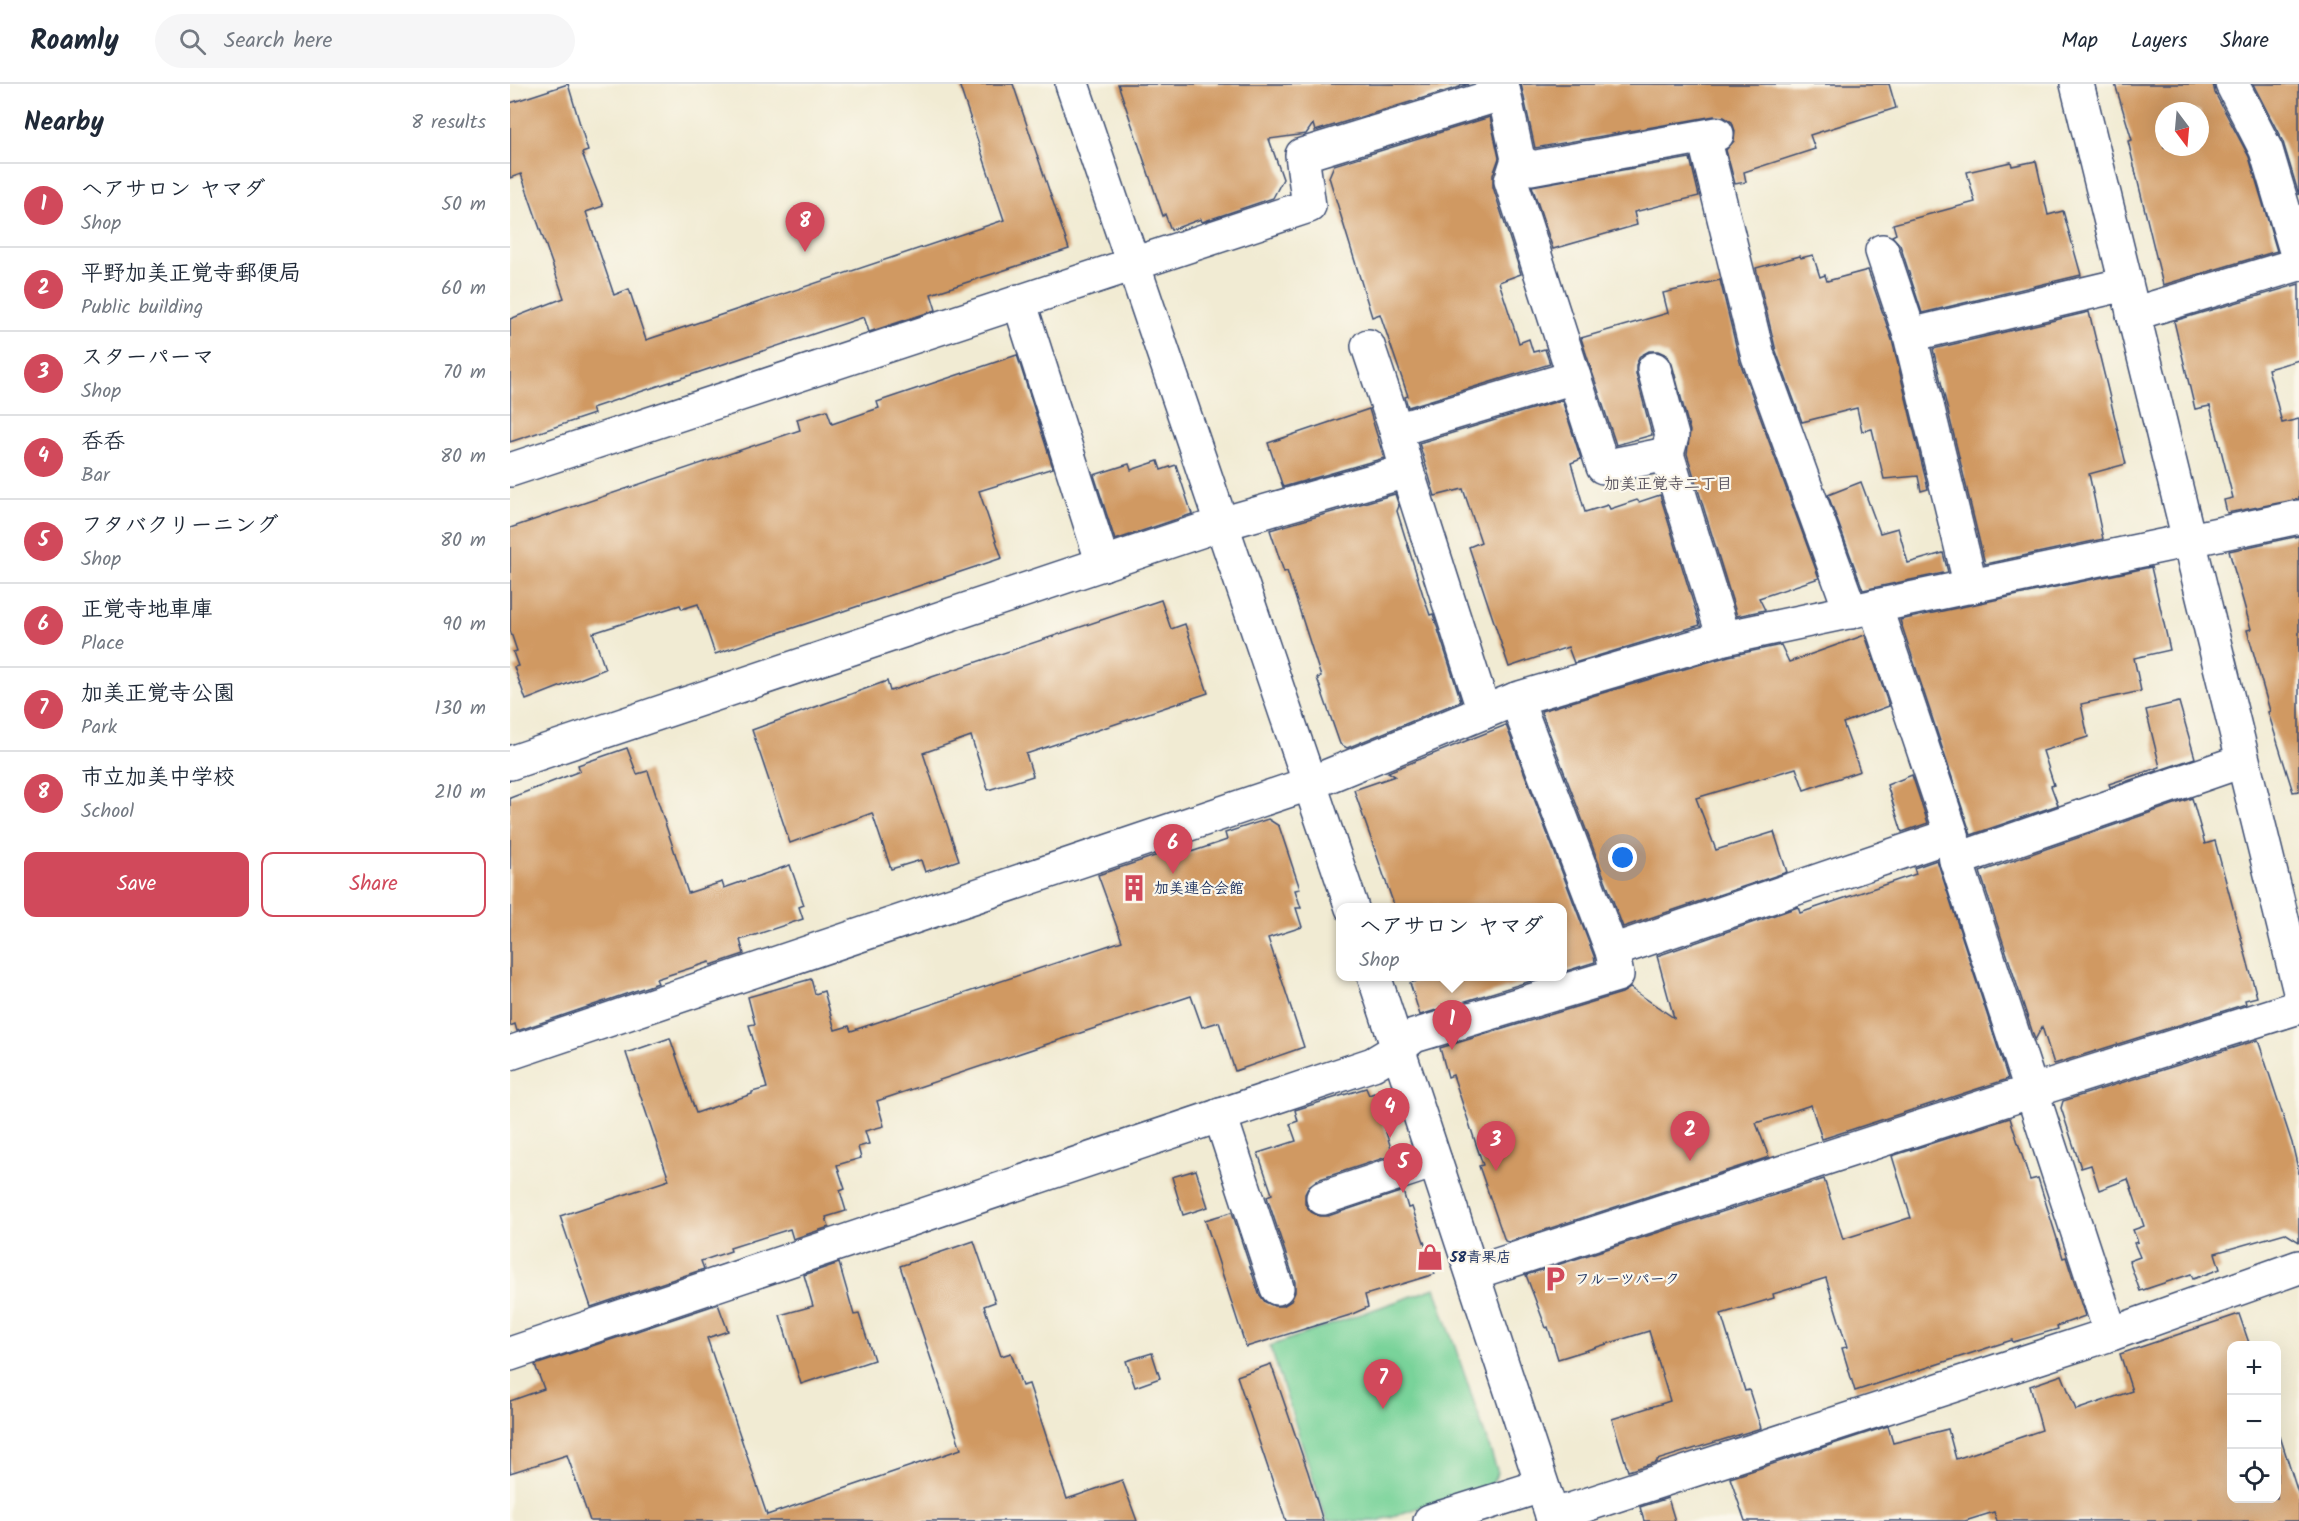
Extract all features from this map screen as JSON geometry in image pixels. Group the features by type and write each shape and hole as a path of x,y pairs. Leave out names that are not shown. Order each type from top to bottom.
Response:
{"street":[{"path":"1072,84 1350,903"},
{"path":"2077,84 2299,988"},
{"path":"1910,335 2130,299 2299,262 2266,150 2232,84"},
{"path":"510,470 1309,206 1302,155 1503,88 1518,159 1511,181 1603,467 1667,454"},
{"path":"1518,159 1531,168 1711,136 1758,356 1863,609 1954,847 2111,1334"},
{"path":"1882,251 1910,335 1971,587"},
{"path":"1020,301 1103,564"},
{"path":"1368,345 1484,712"},
{"path":"1654,369 1672,436 1667,454 1724,638"},
{"path":"1396,430 1574,377"},
{"path":"510,763 1221,524 1407,471"},
{"path":"510,1053 1311,783 1516,699 1724,638 2190,542 2299,517"},
{"path":"510,1354 1373,1064 1414,1036 1617,975 1612,951 1516,699"},
{"path":"1612,951 2242,761"},
{"path":"1376,981 1549,1508"},
{"path":"1473,1273 2032,1091 2299,1007"},
{"path":"1220,1115 1277,1288"},
{"path":"1323,1198 1436,1161"},
{"path":"1430,1521 1549,1508 2111,1334 2299,1267"}],"green space":[{"path":"1435,1288 1498,1473 1491,1485 1377,1521 1327,1521 1270,1346"}],"building":[{"path":"568,84 588,151 582,153 603,206 586,212 614,295 629,289 646,340 1004,220 959,84 1013,84 1069,249 931,294 936,310 869,332 864,317 592,408 594,414 510,442 510,319 564,298 521,174 510,178 510,103"},
{"path":"1118,84 1469,84 1315,131 1313,124 1306,134 1269,139 1283,179 1273,198 1171,230 1165,214 1163,216"},
{"path":"1521,84 1889,84 1896,108 1810,135 1815,149 1744,172 1746,182 1735,184 1726,150 1734,141 1735,131 1732,122 1724,117 1714,116 1535,148"},
{"path":"2115,84 2213,84 2215,93 2249,157 2277,251 2163,285 2128,141 2132,140"},
{"path":"2253,84 2299,84 2299,195 2283,142"},
{"path":"1490,117 1499,158 1493,175 1493,187 1521,274 1499,282 1519,343 1529,339 1533,352 1545,349 1550,364 1408,407 1405,397 1408,396 1380,314 1372,317 1329,177 1334,165"},
{"path":"1690,158 1699,196 1634,212 1637,225 1553,249 1532,186"},
{"path":"2036,161 2048,215 2063,211 2081,275 1922,313 1900,245 1892,236 1896,234 1893,224 1975,202 1967,172 2011,162 2012,166"},
{"path":"1813,255 1820,277 1825,275 1827,281 1868,270 1892,340 1928,489 1921,491 1918,476 1884,479 1872,429 1862,431 1857,408 1802,422 1776,351 1756,268 1800,256 1801,258"},
{"path":"1720,280 1740,362 1819,578 1759,598 1765,610 1737,616 1687,454 1690,431 1672,364 1667,355 1658,351 1649,351 1640,356 1636,365 1636,374 1652,435 1616,445 1581,338 1668,313 1663,293"},
{"path":"2299,284 2299,360 2268,369 2282,423 2299,419 2299,499 2227,513 2224,500 2233,498 2210,406 2195,409 2174,321"},
{"path":"2089,312 2126,464 2089,474 2103,539 1985,564 1933,349"},
{"path":"1017,355 1053,468 979,491 1002,558 715,654 698,604 682,609 680,605 593,633 605,669 526,700 514,667 518,666 513,652 517,651 510,630 510,528 800,430 797,419 827,410 832,424 879,408 877,402"},
{"path":"1562,400 1581,459 1571,463 1585,512 1608,505 1610,509 1660,495 1700,625 1574,663 1568,647 1509,667 1469,547 1481,542 1463,489 1435,496 1419,443"},
{"path":"1369,409 1384,458 1283,487 1268,443"},
{"path":"1158,461 1161,470 1176,465 1192,514 1115,540 1094,475 1129,464 1131,470"},
{"path":"1861,482 1880,533 1898,528 1908,563 1943,553 1948,572 1863,590 1828,495"},
{"path":"1395,494 1399,506 1397,511 1423,595 1430,615 1433,614 1461,701 1347,748 1340,744 1317,678 1321,677 1287,571 1284,572 1270,530"},
{"path":"2299,536 2299,791 2293,792 2268,712 2270,711 2247,630 2251,629 2229,551"},
{"path":"2151,567 2170,650 2134,658 2141,691 2081,704 2088,737 2043,751 2058,805 1971,835 1900,620"},
{"path":"1161,600 1171,629 1185,624 1208,693 1026,754 1033,776 988,790 971,736 923,753 959,860 925,872 921,860 891,869 872,813 790,843 752,730 887,681 890,691"},
{"path":"1865,635 1889,706 1843,723 1860,771 1804,790 1796,768 1696,798 1716,850 1774,832 1787,872 1623,927 1541,711 1729,656 1781,645 1789,662"},
{"path":"2179,702 2195,758 2110,787 2109,784 2160,767 2146,710"},
{"path":"1506,725 1595,962 1567,971 1567,903 1393,903 1354,790 1395,776 1388,772"},
{"path":"627,748 637,774 648,771 688,893 722,882 724,888 790,865 804,905 799,907 803,919 740,940 744,954 656,979 658,983 517,1031 515,1024 510,1026 510,798 580,771 578,765"},
{"path":"1912,775 1928,823 1902,832 1887,785"},
{"path":"2192,798 2205,844 2215,841 2257,997 2245,1000 2246,1004 2054,1064 2042,1027 2035,1040 1980,872"},
{"path":"1268,819 1279,826 1300,889 1295,890 1301,908 1296,908 1302,927 1268,938 1304,1047 1235,1071 1219,1022 1202,1027 1191,996 877,1101 884,1126 865,1131 869,1144 858,1147 861,1158 837,1165 845,1189 840,1191 846,1211 826,1217 829,1227 793,1239 790,1229 730,1248 731,1251 701,1261 704,1269 591,1307 560,1216 669,1180 626,1053 670,1038 696,1113 752,1094 752,1092 767,1088 749,1025 755,1024 748,997 811,979 815,994 824,991 835,1030 849,1026 851,1031 1122,941 1098,875 1176,849 1179,856 1227,840 1225,833"},
{"path":"1937,860 2008,1079 1822,1139 1811,1105 1756,1123 1769,1157 1508,1242 1505,1241 1479,1166 1483,1165 1453,1075 1448,1077 1440,1048 1622,993 1630,988 1674,1018 1657,956 1798,907 1800,913 1916,874 1914,868"},
{"path":"1416,981 1531,981 1420,1015 1410,983"},
{"path":"2258,1040 2292,1143 2299,1173 2299,1242 2285,1233 2215,1253 2220,1269 2193,1279 2191,1274 2140,1291 2129,1261 2140,1257 2134,1243 2138,1242 2133,1230 2144,1226 2128,1179 2099,1190 2091,1165 2081,1168 2061,1108 2063,1101"},
{"path":"1366,1088 1369,1095 1374,1093 1393,1155 1317,1180 1309,1186 1305,1194 1305,1204 1311,1212 1319,1216 1328,1216 1403,1191 1408,1208 1412,1207 1435,1274 1365,1295 1368,1307 1350,1315 1246,1347 1205,1220 1232,1212 1259,1294 1265,1302 1274,1306 1283,1306 1291,1301 1295,1292 1295,1282 1268,1200 1267,1196 1272,1194 1258,1153 1296,1141 1290,1124 1298,1121 1295,1110"},
{"path":"2010,1118 2030,1180 2038,1178 2063,1258 2066,1257 2085,1316 2057,1326 2058,1329 2013,1342 2012,1340 1855,1391 1842,1348 1847,1347 1826,1278 1773,1294 1774,1298 1721,1314 1745,1391 1749,1390 1761,1428 1628,1471 1612,1419 1670,1401 1649,1331 1558,1359 1548,1327 1546,1328 1526,1275 1824,1179 1843,1239 1911,1218 1892,1156"},
{"path":"1196,1170 1208,1207 1183,1215 1172,1177"},
{"path":"974,1241 995,1302 984,1306 1001,1356 1011,1353 1022,1386 1029,1384 1067,1499 1122,1480 1137,1521 590,1521 567,1455 510,1473 510,1401 544,1389 535,1365 718,1304 728,1331 707,1338 767,1515 961,1449 900,1266"},
{"path":"839,1263 854,1315 859,1314 874,1360 801,1384 780,1315 813,1306 804,1275"},
{"path":"2239,1314 2248,1341 2227,1341 2227,1503 2281,1503 2281,1440 2299,1496 2299,1521 1997,1521 1994,1512 1965,1521 1745,1521 1730,1478 1888,1426 1893,1443 1948,1429 1956,1459 2042,1430 2030,1386 2062,1375 2076,1410 2132,1391 2120,1354"},
{"path":"1152,1353 1160,1378 1135,1387 1126,1361"},
{"path":"1271,1364 1323,1521 1286,1521 1237,1376"},
{"path":"1668,1498 1675,1521 1644,1521 1640,1507"}],"place":[{"name":"市立加美中学校","path":"805,252"},
{"name":"正覚寺地車庫","path":"1173,874"},
{"name":"加美連合会館","path":"1134,888"},
{"name":"ヘアサロン ヤマダ","path":"1452,1050"},
{"name":"呑呑","path":"1390,1138"},
{"name":"平野加美正覚寺郵便局","path":"1690,1161"},
{"name":"スターパーマ","path":"1496,1171"},
{"name":"フタバクリーニング","path":"1403,1193"},
{"name":"58青果店","path":"1430,1257"},
{"name":"フルーツパーク","path":"1555,1279"},
{"name":"加美正覚寺公園","path":"1383,1409"}],"district":[{"name":"加美正覚寺二丁目","path":"1668,483"}]}
